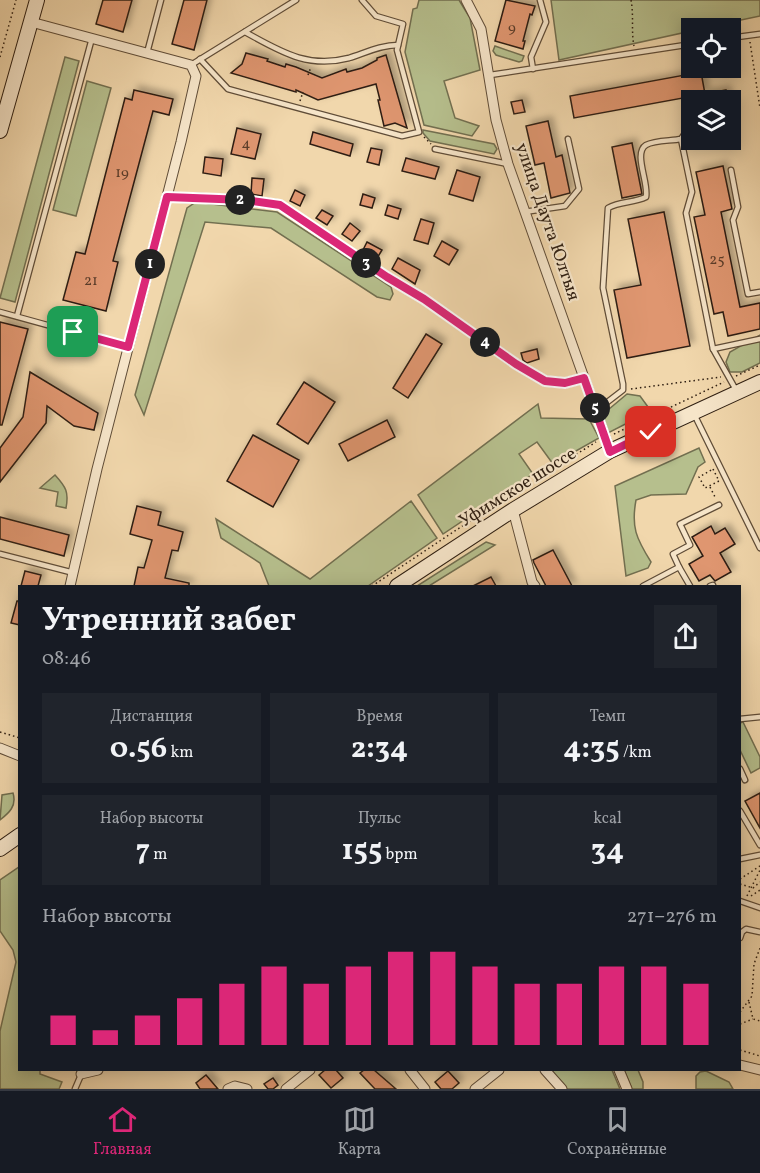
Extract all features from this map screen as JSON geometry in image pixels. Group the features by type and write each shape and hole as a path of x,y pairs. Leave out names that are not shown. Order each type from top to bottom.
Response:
{"main road":[{"path":"0,132 37,0"},
{"name":"Уфимское шоссе","path":"399,585 513,510 610,452 760,382"},
{"path":"0,849 18,836"}],"street":[{"name":"улица Даута Юлтыя","path":"466,0 481,29 496,120 508,164 610,452"},
{"path":"31,22 190,65 196,76 97,469 70,585"},
{"path":"167,197 245,200 280,205 387,277 424,299 516,364 545,381 565,383 584,378"},
{"path":"513,510 534,585"},
{"path":"0,748 18,755"},
{"path":"741,1065 760,1068"},
{"path":"286,1089 309,1071"},
{"path":"411,1071 425,1089"},
{"path":"475,1089 498,1071"},
{"path":"546,1071 562,1089"},
{"path":"619,1071 627,1089"},
{"path":"228,1089 235,1086 247,1089"}],"lane":[{"path":"147,53 161,0"},
{"path":"190,65 296,0"},
{"path":"200,59 228,89 402,136 419,132 397,50 403,24 376,16 362,0"},
{"path":"533,69 531,57 546,22 540,0"},
{"path":"245,32 289,56 324,63 349,58 387,45 398,45"},
{"path":"741,37 760,34"},
{"path":"18,316 92,38"},
{"path":"490,75 681,46"},
{"path":"596,411 623,390 603,288 608,208 646,197 647,191 640,158 644,146 681,139"},
{"path":"524,213 565,206 579,189 568,140"},
{"path":"435,149 508,164"},
{"path":"683,150 692,192 686,213 713,350 738,393"},
{"path":"731,170 738,207 733,219 748,294 760,292"},
{"path":"0,312 128,347"},
{"path":"713,350 760,339"},
{"path":"693,413 760,548"},
{"path":"689,585 673,554 690,545 680,524 719,505"},
{"path":"0,554 74,573"},
{"path":"646,585 680,567"},
{"path":"741,719 760,717"},
{"path":"741,771 745,780"},
{"path":"741,813 760,845"},
{"path":"741,859 760,855"},
{"path":"741,901 760,908"},
{"path":"741,935 746,930 760,932"},
{"path":"75,1089 82,1072"}],"path":[{"path":"0,57 16,0"},
{"path":"632,0 634,18 632,35 635,53"},
{"path":"749,36 760,108"},
{"path":"297,108 303,92"},
{"path":"419,132 435,149"},
{"path":"623,390 728,376"},
{"path":"713,469 719,480 710,486 705,488 699,477 713,469"},
{"path":"710,486 719,505"},
{"path":"0,732 18,737"},
{"path":"741,878 760,866"},
{"path":"760,870 745,900 760,890"},
{"path":"741,884 751,888 760,882"},
{"path":"741,1011 752,996 755,959 760,948"},
{"path":"749,1001 753,1019"},
{"path":"741,1024 753,1019 760,1021"},
{"path":"741,1050 760,1056"}],"green space":[{"path":"419,0 459,0 470,18 480,70 444,81 455,118 479,126 472,136 424,125 405,52 413,9 417,8"},
{"path":"551,0 760,0 760,16 741,20 741,18 681,18 681,33 559,60"},
{"path":"495,46 524,56 522,61 496,55 493,51"},
{"path":"65,57 79,61 15,302 0,298"},
{"path":"87,81 111,88 76,216 53,210"},
{"path":"423,130 494,144 497,149 494,154 430,141"},
{"path":"196,202 277,212 391,287 393,294 390,300 377,297 271,228 205,222 144,415 135,395 187,208"},
{"path":"760,335 760,363 742,372 730,372 726,362 730,352"},
{"path":"627,394 640,396 651,411 608,433 602,415"},
{"path":"538,404 541,418 589,419 599,438 553,464 537,442 519,454 533,474 443,534 418,495"},
{"path":"699,448 705,462 698,467 686,494 651,495 636,500 634,518 636,532 651,562 648,568 626,576 615,486"},
{"path":"55,475 66,490 66,508 56,506 58,492 40,488"},
{"path":"411,501 437,538 369,585 269,585 260,563 221,538 216,519 310,579"},
{"path":"486,542 495,545 431,585 419,585"},
{"path":"743,722 760,757 760,768 751,773 741,752 741,723"},
{"path":"13,793 13,805 0,820 2,795"},
{"path":"18,868 18,1071 40,1071 40,1074 62,1082 59,1089 0,1089 0,1031 16,962 13,950 0,931 0,880"},
{"path":"552,1071 612,1071 620,1089 567,1089"},
{"path":"624,1071 638,1071 643,1089 632,1089"},
{"path":"706,1071 729,1082 733,1089 696,1089 696,1076"}],"building":[{"path":"103,0 132,0 123,32 96,24"},
{"path":"184,0 207,0 194,50 172,44"},
{"path":"506,0 535,6 532,15 530,14 523,49 495,41"},
{"path":"246,53 285,67 286,64 296,67 322,78 346,69 347,72 362,68 386,55 407,128 395,123 384,126 376,84 318,100 296,90 296,92 231,73 242,64"},
{"path":"681,76 681,78 702,78 704,90 681,90 681,98 574,118 570,96"},
{"path":"134,90 173,99 169,115 153,111 113,261 118,262 106,311 63,300 76,252 85,254 125,98 132,100"},
{"path":"522,100 525,112 514,114 511,102"},
{"path":"548,121 556,157 562,155 570,193 551,198 544,163 535,165 526,126"},
{"path":"237,128 261,134 255,159 231,154"},
{"path":"313,132 353,144 350,156 310,144"},
{"path":"632,143 642,194 622,198 612,147"},
{"path":"371,148 382,150 379,165 367,162"},
{"path":"205,157 223,159 221,176 203,173"},
{"path":"406,158 439,167 435,179 402,171"},
{"path":"723,166 732,209 721,212 740,307 760,303 760,329 728,336 723,312 714,314 694,217 705,215 696,172"},
{"path":"457,170 480,177 473,201 449,194"},
{"path":"252,178 264,179 262,196 251,194"},
{"path":"295,190 305,195 300,206 290,201"},
{"path":"363,194 375,198 372,208 360,205"},
{"path":"388,205 401,209 398,219 385,215"},
{"path":"322,210 333,216 327,225 316,218"},
{"path":"664,212 690,346 627,358 614,290 641,285 628,219"},
{"path":"421,219 434,223 428,244 414,240"},
{"path":"350,223 360,231 352,241 342,234"},
{"path":"442,241 458,250 449,265 434,256"},
{"path":"367,242 382,250 376,260 362,252"},
{"path":"398,258 420,270 415,284 392,269"},
{"path":"0,322 28,329 2,425 0,425"},
{"path":"426,334 442,344 408,398 393,388"},
{"path":"537,349 539,359 527,363 523,360 521,353"},
{"path":"30,372 98,413 94,430 74,426 47,406 46,423 0,482 0,448 23,417"},
{"path":"304,382 335,402 308,444 277,424"},
{"path":"387,420 395,437 348,461 339,444"},
{"path":"253,435 299,460 273,507 227,481"},
{"path":"137,506 161,512 158,525 183,532 178,551 172,550 165,578 189,583 189,585 134,585 138,567 144,568 152,540 130,534"},
{"path":"0,517 69,535 64,556 0,539"},
{"path":"711,526 715,534 725,528 735,544 720,553 731,572 715,581 710,575 699,581 689,564 703,556 692,537"},
{"path":"553,550 571,585 546,585 533,560"},
{"path":"25,571 41,575 38,585 21,585"},
{"path":"491,577 495,585 475,585"},
{"path":"17,601 18,601 18,625 11,623"},
{"path":"760,793 760,828 745,801"},
{"path":"324,1071 337,1071 343,1078 331,1088 319,1075"},
{"path":"375,1071 396,1089 375,1089 360,1073"},
{"path":"448,1071 459,1083 452,1089 441,1089 435,1082"},
{"path":"206,1075 218,1089 200,1089 196,1083"},
{"path":"273,1078 278,1085 273,1089 268,1089 264,1084"}],"route":[{"path":"73,332 128,347 167,197 245,200 280,205 322,235 453,318 516,364 545,381 565,383 584,378 610,452 651,432"}]}
